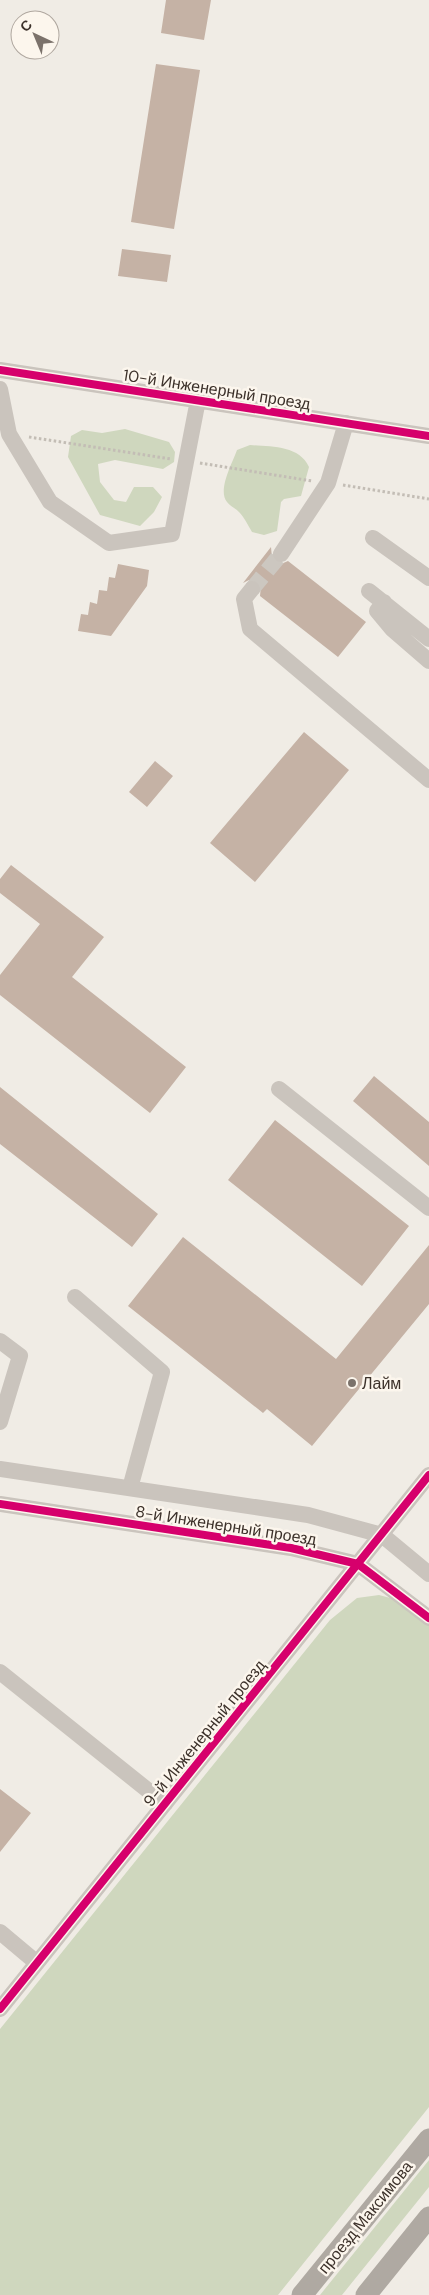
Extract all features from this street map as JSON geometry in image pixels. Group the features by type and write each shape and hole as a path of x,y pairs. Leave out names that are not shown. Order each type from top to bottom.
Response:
{"main road":[{"name":"проезд Максимова","path":"302,2295 429,2139"},
{"path":"366,2295 429,2217"}],"street":[{"name":"10-й Инженерный проезд","path":"0,370 429,436"},
{"path":"0,389 9,434 50,502 109,543 172,534 188,462 198,400"},
{"path":"281,554 328,483 346,424"},
{"path":"373,538 429,578"},
{"path":"252,590 244,599 250,629 429,780"},
{"path":"369,590 429,639"},
{"path":"384,602 376,611 392,629 429,661"},
{"path":"279,1089 429,1208"},
{"path":"75,1297 162,1372 130,1488"},
{"path":"0,1341 20,1356 0,1422"},
{"name":"8-й Инженерный проезд","path":"0,1469 308,1515 382,1534 429,1574"},
{"name":"9-й Инженерный проезд","path":"0,2009 429,1475"},
{"name":"8-й Инженерный проезд","path":"0,1504 291,1548 358,1564 429,1618"},
{"path":"0,1672 165,1804"},
{"path":"0,1932 37,1963"}],"path":[{"path":"9,434 429,498"}],"green space":[{"path":"125,429 169,442 175,452 174,462 163,469 115,460 98,464 100,482 114,500 126,502 134,487 153,487 162,497 154,512 140,526 100,515 68,457 71,436 82,430 102,433"},
{"path":"250,445 284,448 299,455 309,467 301,496 284,499 281,502 277,531 264,535 252,532 241,514 224,497 225,483 237,450"},
{"path":"379,1595 394,1599 429,1625 429,2107 278,2295 0,2295 0,2029 330,1620 357,1598"},
{"path":"429,2160 429,2187 342,2295 320,2295"}],"building":[{"path":"166,0 211,0 204,40 161,33"},
{"path":"156,64 200,70 174,229 131,222"},
{"path":"122,249 171,255 167,282 118,276"},
{"path":"271,547 272,558 275,562 281,564 288,561 366,622 338,657 260,596 261,586 258,581 249,580 243,583"},
{"path":"118,564 149,570 147,586 111,636 78,631 81,614 88,615 90,602 97,604 99,590 107,591 109,577 115,578"},
{"path":"304,732 349,770 255,882 210,843"},
{"path":"155,761 173,776 147,807 129,792"},
{"path":"11,865 104,937 72,977 186,1067 150,1113 0,995 0,975 40,924 0,893 0,879"},
{"path":"374,1076 429,1122 429,1166 353,1101"},
{"path":"0,1087 158,1214 132,1247 0,1144"},
{"path":"275,1120 409,1226 362,1286 228,1180"},
{"path":"183,1237 336,1359 429,1245 429,1304 312,1446 267,1409 263,1413 128,1306"},
{"path":"0,1789 31,1813 0,1852"}],"tunnel":[{"path":"252,589 281,554"}],"cycle path":[{"path":"0,370 429,436"},
{"path":"0,2009 429,1475"},
{"path":"0,1504 291,1548 358,1564 429,1618"}],"place":[{"name":"Лайм","path":"352,1383"}]}
